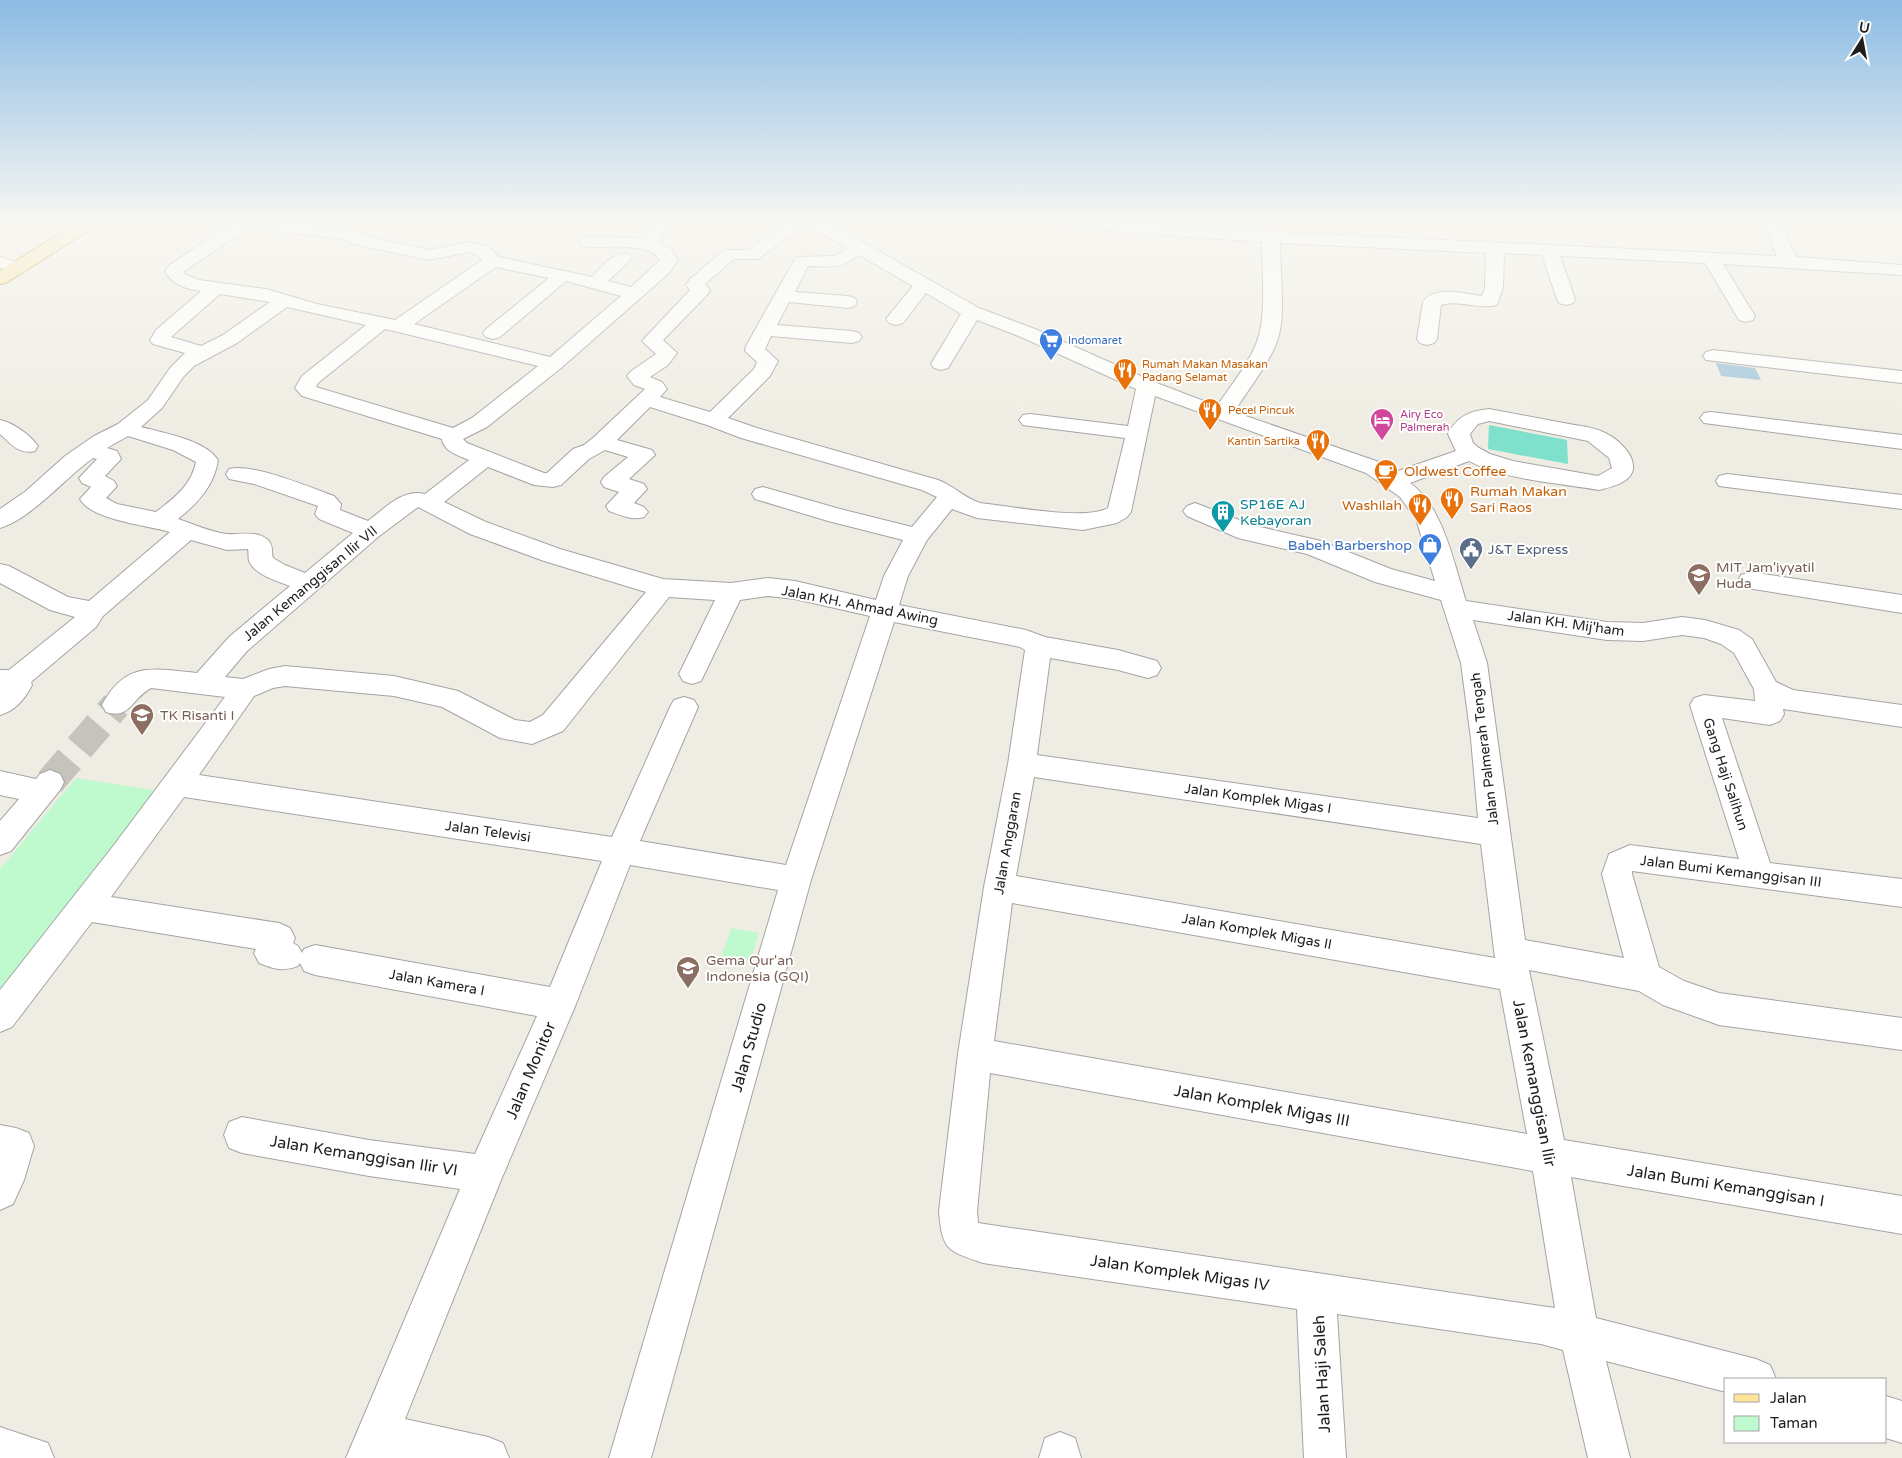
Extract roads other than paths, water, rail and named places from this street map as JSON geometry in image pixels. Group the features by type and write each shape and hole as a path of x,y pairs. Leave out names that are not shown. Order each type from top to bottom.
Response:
{"street":[{"path":"0,520 34,496 57,474 90,449 126,429 155,404 177,372 196,353 196,351 160,339 168,327 212,291"},
{"path":"232,291 266,295 314,309 389,324 554,364"},
{"path":"443,291 389,324 309,380 305,388 308,392 452,435 466,432 554,364 637,291"},
{"path":"493,332 543,291"},
{"path":"624,291 634,294"},
{"path":"452,435 453,443 459,448 549,481 558,477 580,454 592,450 602,442 657,389 636,376 661,361 665,356 666,351 652,341 700,291"},
{"path":"714,420 763,372 768,362 756,351 756,346 785,291"},
{"path":"896,319 918,291"},
{"name":"Jalan Palmerah Tengah","path":"934,291 972,312 1028,333 1146,386 1222,415 1374,468 1408,492 1427,518 1474,663 1485,739 1494,833"},
{"path":"1222,415 1260,355 1268,336 1271,322 1271,291"},
{"path":"1427,339 1432,302 1436,299 1445,298 1485,302 1490,301 1493,291"},
{"path":"1563,291 1566,299"},
{"path":"1731,291 1746,316"},
{"path":"782,296 848,302"},
{"path":"188,362 230,339 284,301"},
{"path":"941,364 972,312"},
{"path":"766,330 852,338"},
{"path":"1713,356 1902,377"},
{"path":"647,400 714,420 749,433 930,485 941,489 964,506 987,511 1083,522 1109,518 1118,512 1146,386"},
{"path":"1489,415 1596,436 1610,444 1619,453 1624,464 1622,471 1612,480 1599,483 1490,463 1471,452 1462,443 1459,434 1463,423 1474,417 1489,415"},
{"path":"1711,418 1902,442"},
{"path":"1030,420 1135,433"},
{"path":"0,426 8,430 27,446"},
{"path":"126,429 181,446 207,460 203,475 195,491 160,522"},
{"path":"602,442 644,455 612,482 636,489 617,506 636,512"},
{"path":"90,449 109,456 110,459 90,478 106,486 92,499 92,502 111,510 229,542 249,540 262,547 260,559 271,569 308,583"},
{"path":"1393,481 1471,452"},
{"path":"116,706 132,686 148,678 245,689 270,679 285,676 394,686 449,698 510,730 532,733 553,723 662,588 552,555 478,528 428,503 485,458"},
{"path":"237,474 258,478 326,501 330,504 327,514 370,531"},
{"path":"1727,481 1902,502"},
{"path":"763,494 836,516 917,536"},
{"name":"Jalan Studio","path":"630,1458 796,880 896,576 917,536 950,496"},
{"name":"Jalan Kemanggisan Ilir VII","path":"203,684 238,644 370,531 412,500 428,503"},
{"name":"Jalan KH. Mij'ham","path":"1195,511 1254,534 1313,548 1453,601 1607,631 1643,632 1682,626 1705,629 1730,637 1743,646 1767,689"},
{"path":"0,572 68,607 90,610 101,604 188,530"},
{"path":"1750,581 1902,604"},
{"name":"Jalan KH. Ahmad Awing","path":"662,588 731,592 768,587 795,590 1148,668"},
{"path":"692,674 731,592"},
{"path":"7,680 87,621 90,616 90,610"},
{"name":"Jalan Anggaran","path":"975,1054 999,887 1022,764 1033,643"},
{"path":"0,705 18,689 19,685 7,680"},
{"path":"0,1016 86,907 178,784 245,689"},
{"path":"1767,689 1788,700 1902,716"},
{"name":"Gang Haji Salihun","path":"1759,874 1704,705 1770,714 1767,689"},
{"name":"Jalan Monitor","path":"372,1446 485,1174 684,707"},
{"name":"Jalan Komplek Migas I","path":"1022,764 1494,833"},
{"path":"0,783 46,787 0,842"},
{"name":"Jalan Televisi","path":"178,784 622,851 796,880"},
{"name":"Jalan Kemanggisan Ilir","path":"1494,833 1512,964 1550,1156 1580,1333 1609,1458"},
{"name":"Jalan Bumi Kemanggisan III","path":"1645,977 1617,874 1617,868 1620,863 1630,858 1902,893"},
{"name":"Jalan Komplek Migas II","path":"999,887 1512,964 1645,977 1675,994 1719,1009 1902,1034"},
{"name":"Jalan Kamera I","path":"86,907 279,938 270,953 558,1004"},
{"name":"Jalan Komplek Migas III","path":"975,1054 1550,1156"},
{"name":"Jalan Komplek Migas IV","path":"975,1054 958,1211 960,1233 965,1238 983,1244 1541,1324 1752,1378"},
{"name":"Jalan Kemanggisan Ilir VI","path":"242,1135 369,1158 485,1174"},
{"path":"0,1191 6,1180 8,1145"},
{"name":"Jalan Bumi Kemanggisan I","path":"1550,1156 1902,1215"},
{"name":"Jalan Haji Saleh","path":"1316,1291 1325,1458"},
{"path":"1887,1417 1902,1422"},
{"path":"372,1446 488,1458"},
{"path":"0,1448 34,1458"}],"tunnel":[{"path":"50,782 116,705"}],"place":[{"name":"Indomaret","path":"1051,361"},
{"name":"Rumah Makan Masakan Padang Selamat","path":"1125,391"},
{"name":"Pecel Pincuk","path":"1210,431"},
{"name":"Airy Eco Palmerah","path":"1382,441"},
{"name":"Kantin Sartika","path":"1318,462"},
{"name":"Oldwest Coffee","path":"1386,492"},
{"name":"Rumah Makan Sari Raos","path":"1452,520"},
{"name":"Washilah","path":"1420,526"},
{"name":"SP16E AJ Kebayoran","path":"1223,533"},
{"name":"Babeh Barbershop","path":"1430,566"},
{"name":"J&T Express","path":"1471,570"},
{"name":"MIT Jam'iyyatil Huda","path":"1699,596"},
{"name":"TK Risanti I","path":"142,736"},
{"name":"Gema Qur'an Indonesia (GQI)","path":"688,989"}]}
